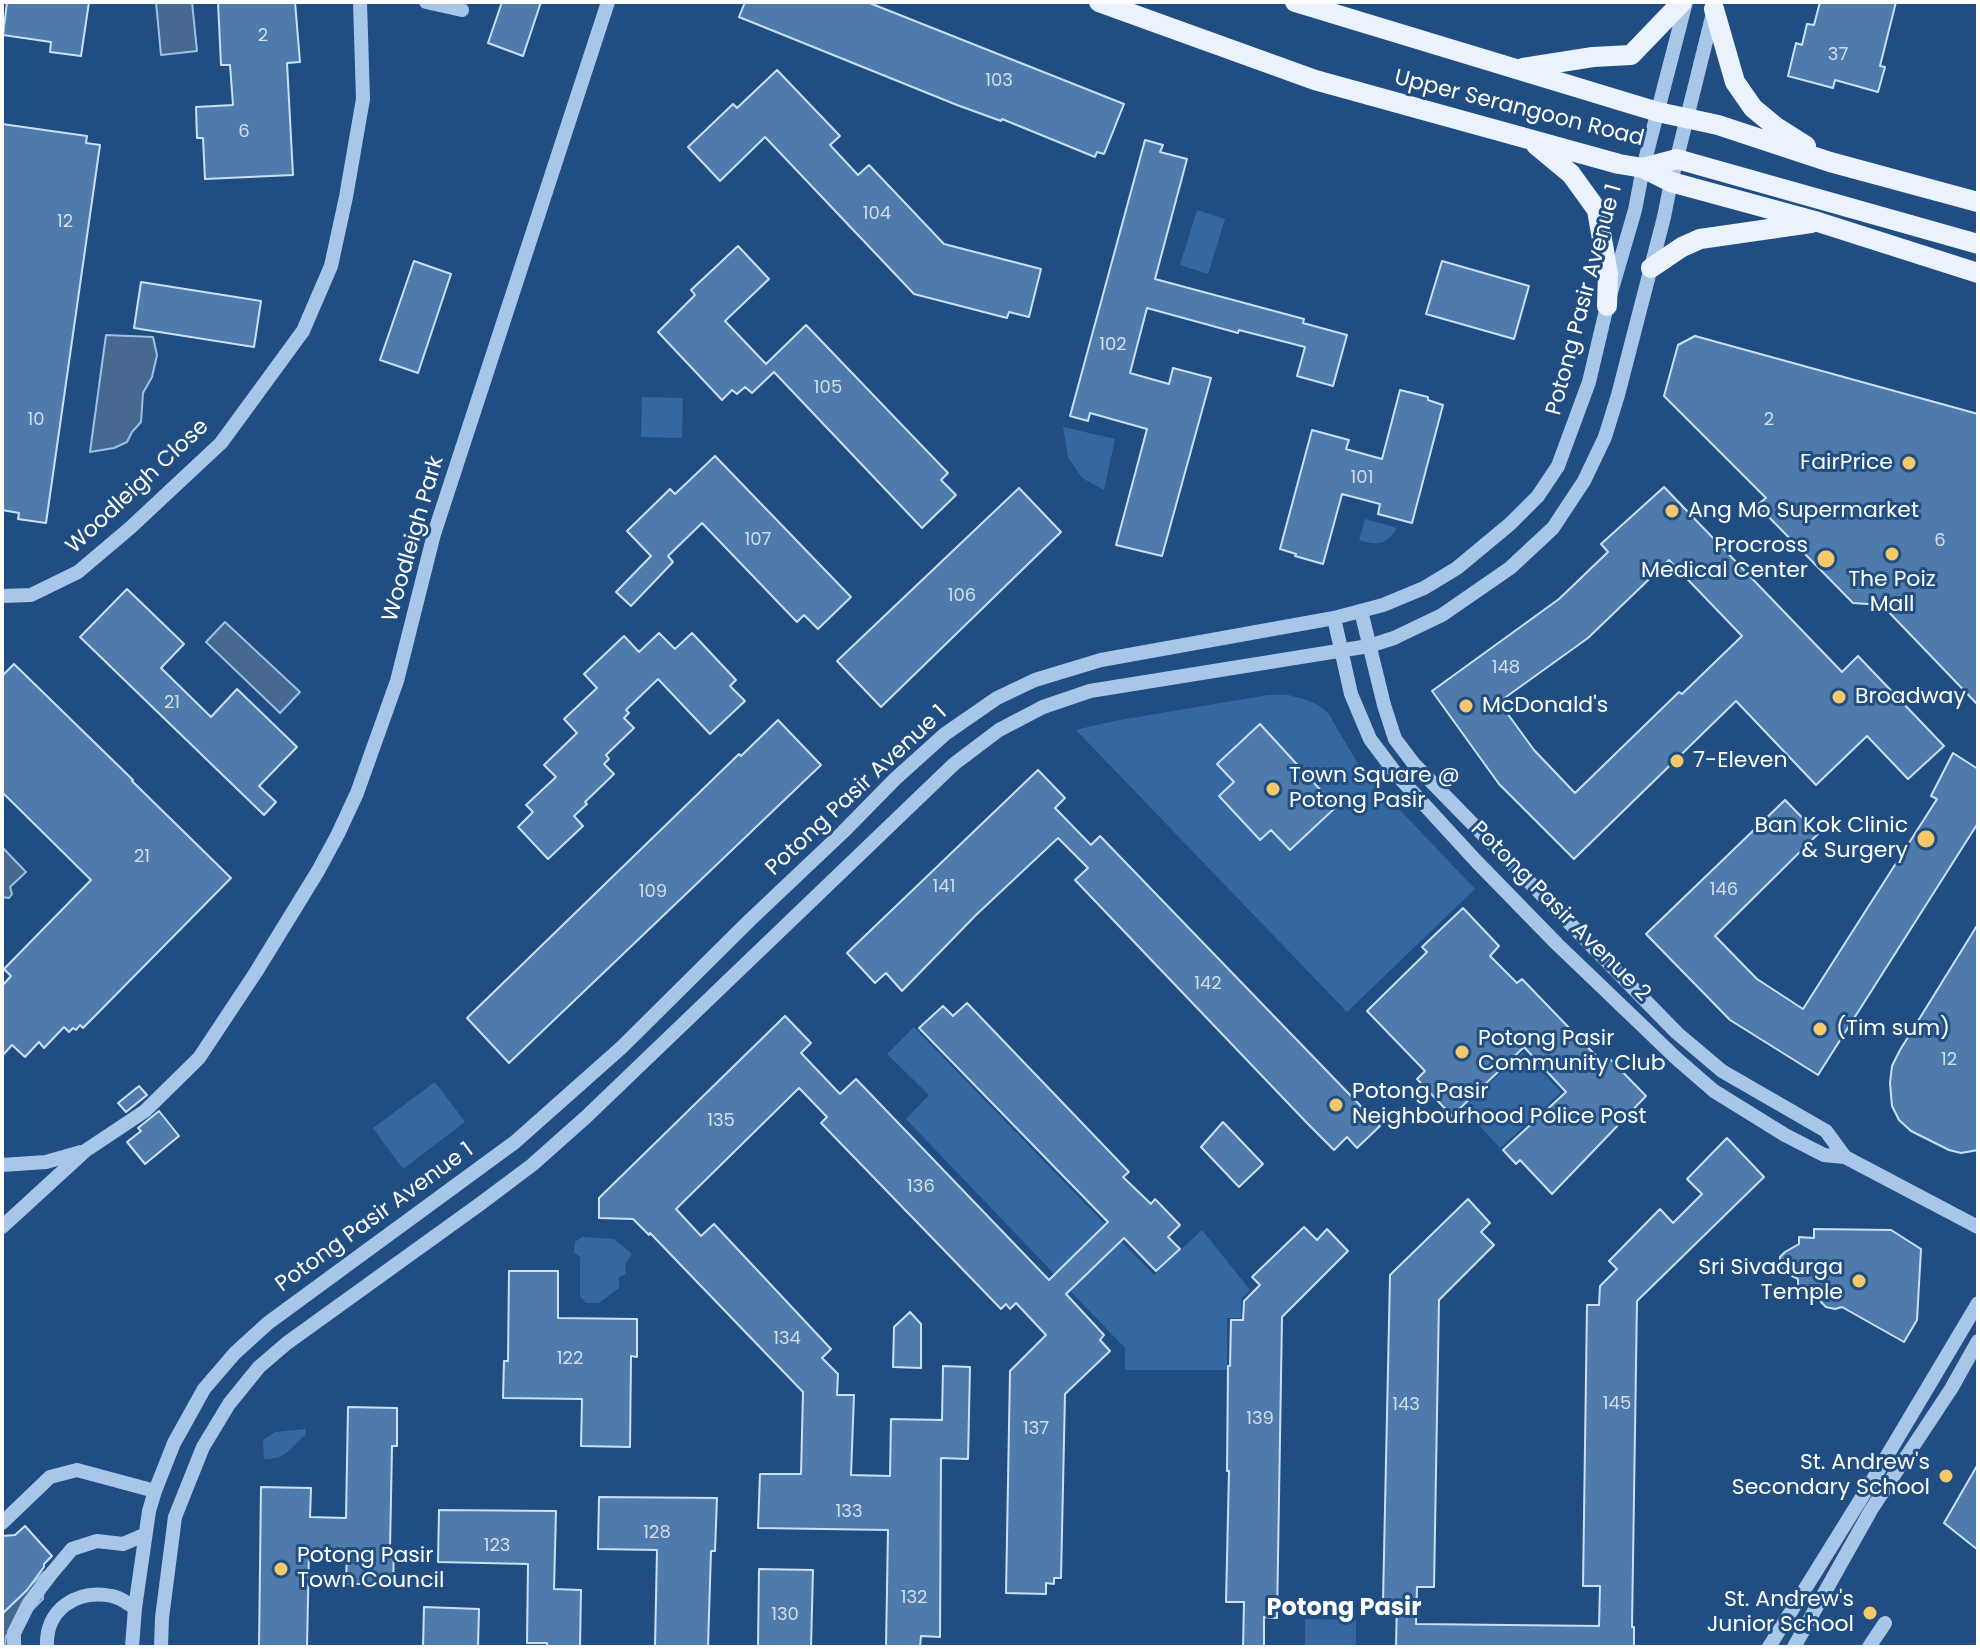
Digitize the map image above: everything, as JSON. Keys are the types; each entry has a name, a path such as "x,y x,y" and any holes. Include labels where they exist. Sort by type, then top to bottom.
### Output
{"main road":[{"name":"Upper Serangoon Road","path":"1099,2 1315,80 1530,140 1643,168 1677,159 1708,166 1978,244"},
{"name":"Upper Serangoon Road","path":"1295,2 1658,112 1718,125 1830,162 1978,202"},
{"path":"1519,69 1593,57 1631,55 1684,2"},
{"path":"1715,5 1735,82 1753,108 1830,162"},
{"path":"1530,140 1571,174 1597,210 1608,274 1607,306"},
{"path":"1643,168 1671,182 1818,222 1978,273"},
{"path":"1651,268 1700,239 1818,222"}],"street":[{"name":"Woodleigh Close","path":"2,596 31,595 78,572 130,528 221,443 303,331 331,266 363,99 360,2"},
{"path":"426,2 462,10"},
{"name":"Woodleigh Park","path":"85,1151 145,1111 199,1058 318,871 357,793 397,681 434,534 608,2"},
{"name":"Potong Pasir Avenue 1","path":"132,1647 144,1535 155,1491 174,1443 204,1389 235,1353 268,1323 515,1142 622,1047 895,779 945,734 997,698 1035,680 1101,660 1334,618 1383,605 1424,588 1457,568 1538,496 1558,466 1589,382 1635,210 1684,2"},
{"path":"161,1647 175,1517 203,1447 229,1404 259,1367 287,1343 532,1165 621,1084 954,764 999,730 1043,707 1090,691 1369,646 1394,638 1442,615 1510,568 1553,528 1584,481 1605,437 1651,268 1715,5"},
{"name":"Potong Pasir Avenue 2","path":"1361,611 1395,739 1414,764 1677,1033 1722,1071 1826,1131 1845,1157"},
{"name":"Potong Pasir Avenue 2","path":"1334,618 1358,714 1370,739 1397,775 1557,944 1677,1059 1714,1091 1785,1135 1824,1155 1845,1157 1978,1227"},
{"path":"2,1165 46,1162 85,1151"},
{"path":"2,1227 85,1151"},
{"path":"1769,1647 1978,1303"},
{"path":"1794,1647 1871,1510 1951,1389 1978,1341"},
{"path":"2,1523 50,1477 77,1470 155,1491"},
{"path":"14,1647 14,1633 29,1603 72,1549 97,1541 123,1544 144,1535"},
{"path":"47,1647 51,1618 67,1603 92,1595 115,1596 135,1608"},
{"path":"1869,1647 1885,1623"}],"shaded area":[{"path":"156,2 192,2 197,51 161,55"},
{"path":"1197,210 1225,219 1208,274 1180,265"},
{"path":"106,335 153,337 157,355 152,377 143,393 141,422 127,442 114,448 90,452"},
{"path":"642,397 683,398 682,438 641,437"},
{"path":"1063,427 1115,439 1104,490 1082,478 1068,457"},
{"path":"1365,519 1397,528 1385,541 1366,542 1359,540"},
{"path":"225,622 300,692 280,713 206,642"},
{"path":"1268,695 1288,695 1307,700 1328,713 1361,769 1475,889 1347,1012 1076,730"},
{"path":"2,847 26,872 10,887 12,894 9,898 2,897"},
{"path":"914,1027 1154,1275 1202,1230 1250,1290 1241,1299 1241,1318 1227,1318 1227,1370 1125,1370 1125,1348 906,1119 929,1095 887,1054"},
{"path":"1523,1052 1561,1092 1500,1148 1463,1108"},
{"path":"435,1082 465,1122 403,1169 373,1128"},
{"path":"582,1237 614,1239 632,1254 625,1265 626,1274 619,1277 619,1288 599,1303 586,1303 580,1296 580,1257 574,1252 575,1242"},
{"path":"306,1429 305,1435 287,1452 264,1459 263,1440 275,1432"},
{"path":"44,1572 43,1599 6,1636 5,1647 2,1647 2,1614"},
{"path":"1305,1619 1356,1620 1356,1647 1305,1647"}],"building":[{"path":"7,2 89,2 81,56 50,52 51,42 3,35"},
{"path":"218,2 295,2 300,62 287,63 293,175 205,179 203,138 197,138 196,107 233,105 230,65 221,65"},
{"path":"502,2 541,2 523,56 488,43"},
{"path":"745,2 867,2 1124,104 1104,154 1097,152 1095,157 739,17"},
{"path":"1820,2 1896,2 1880,66 1885,67 1878,92 1835,80 1833,88 1788,76 1796,43 1802,45 1807,24 1814,25"},
{"path":"777,70 840,136 830,145 858,175 869,165 944,244 1041,269 1029,317 1009,312 1007,318 914,294 765,137 720,181 688,147 733,104 737,108"},
{"path":"2,124 87,136 86,143 100,145 46,523 18,519 19,513 2,510"},
{"path":"1145,140 1163,145 1160,152 1187,159 1155,279 1304,319 1303,323 1347,335 1333,386 1297,376 1305,347 1239,330 1238,333 1147,308 1130,373 1169,384 1173,368 1211,378 1162,556 1116,545 1147,429 1090,413 1088,421 1070,416"},
{"path":"738,246 769,279 725,321 766,364 806,325 948,473 941,480 956,495 922,528 774,372 752,393 745,387 737,394 732,390 722,400 658,332 695,295 691,290"},
{"path":"414,261 451,274 418,373 380,360"},
{"path":"1442,261 1529,286 1514,339 1426,314"},
{"path":"141,282 261,301 254,347 134,328"},
{"name":"The Poiz Mall","path":"1695,336 1978,414 1978,705 1882,605 1853,603 1757,505 1766,498 1664,396 1678,345"},
{"path":"1400,390 1428,397 1428,400 1443,405 1412,523 1378,514 1380,504 1342,494 1323,564 1280,549 1312,430 1349,440 1346,449 1382,459"},
{"path":"715,456 851,597 818,629 804,615 797,622 702,523 668,556 673,562 631,606 616,592 651,556 627,531 670,489 675,494"},
{"path":"1664,487 1842,672 1858,656 1944,746 1908,779 1867,736 1816,785 1736,701 1574,859 1499,784 1432,691 1559,599 1608,552 1601,544","holes":["1669,560 1742,636 1575,793 1534,750 1499,702 1588,638"]},
{"path":"1019,488 1061,532 881,707 837,661"},
{"path":"127,589 184,644 161,668 211,717 237,689 297,747 259,786 276,802 264,815 80,637"},
{"path":"659,633 675,649 692,633 736,680 730,686 745,701 710,734 658,679 626,710 629,713 624,718 634,728 606,755 609,759 604,764 614,774 574,816 583,826 548,859 518,827 533,812 526,805 556,777 544,765 577,733 564,719 597,688 584,674 624,636 639,652"},
{"path":"14,664 231,878 83,1028 80,1025 69,1032 64,1027 44,1048 39,1042 25,1057 12,1045 2,1056 2,986 11,976 4,969 91,880 2,792 2,676"},
{"path":"778,720 821,765 509,1063 467,1018 739,754 741,756"},
{"name":"Town Square @ Potong Pasir","path":"1260,724 1336,807 1290,850 1271,830 1260,840 1219,796 1234,782 1217,764"},
{"path":"1953,753 1978,769 1978,823 1818,1075 1730,1020 1646,934 1785,800 1818,834 1715,936 1757,979 1803,1009 1937,799 1931,796"},
{"path":"1038,770 1065,798 1055,808 1091,845 1100,836 1380,1126 1357,1148 1347,1137 1334,1150 1307,1123 1075,880 1088,868 1058,838 976,915 902,991 886,973 875,983 847,953"},
{"name":"Potong Pasir Community Club","path":"1463,908 1499,946 1490,956 1517,983 1522,979 1602,1062 1608,1057 1646,1096 1552,1194 1520,1160 1516,1164 1503,1150 1566,1092 1524,1047 1452,1116 1417,1079 1425,1071 1367,1011 1427,952 1422,947"},
{"path":"1978,924 1978,1150 1961,1153 1911,1131 1899,1120 1892,1106 1890,1083 1892,1066 1900,1050"},
{"path":"967,1003 1129,1172 1123,1177 1151,1204 1155,1199 1180,1225 1168,1237 1180,1249 1156,1271 1124,1238 1066,1294 1104,1335 1100,1340 1110,1351 1065,1394 1061,1578 1054,1578 1054,1584 1046,1583 1046,1594 1006,1593 1010,1371 1046,1335 1016,1303 1010,1309 1006,1304 1001,1309 821,1123 827,1117 799,1088 676,1209 701,1236 714,1224 831,1349 822,1358 838,1374 837,1395 854,1395 851,1475 890,1476 891,1419 942,1420 943,1366 970,1367 968,1459 941,1458 940,1637 921,1636 920,1647 886,1647 888,1530 758,1528 760,1474 801,1474 803,1392 650,1233 633,1219 599,1218 599,1198 785,1016 811,1043 801,1053 840,1094 856,1079 1049,1280 1108,1222 919,1028 943,1006 953,1016"},
{"path":"139,1086 147,1095 126,1112 118,1103"},
{"path":"159,1111 179,1136 145,1164 127,1142 141,1131 138,1128"},
{"path":"1223,1122 1263,1164 1239,1187 1201,1147"},
{"path":"1727,1138 1764,1177 1637,1301 1634,1647 1396,1647 1397,1601 1383,1601 1390,1275 1468,1199 1490,1223 1481,1232 1494,1245 1439,1300 1434,1587 1417,1587 1416,1624 1599,1626 1600,1586 1583,1586 1587,1305 1599,1305 1600,1286 1617,1269 1609,1261 1660,1209 1673,1223 1702,1194 1687,1179"},
{"path":"1304,1227 1317,1240 1327,1229 1348,1251 1282,1317 1277,1618 1264,1617 1264,1647 1243,1647 1244,1602 1226,1602 1231,1320 1243,1320 1244,1301 1260,1285 1252,1277"},
{"name":"Sri Sivadurga Temple","path":"1814,1229 1891,1230 1921,1249 1917,1320 1904,1342 1842,1307 1826,1307 1818,1293 1808,1293 1809,1287 1798,1287 1798,1279 1784,1272 1780,1257 1799,1244 1799,1237 1814,1238"},
{"path":"509,1271 558,1271 558,1318 637,1319 637,1357 631,1356 630,1447 581,1446 582,1399 503,1398 504,1361 508,1361"},
{"path":"910,1312 921,1324 921,1368 893,1367 894,1327"},
{"path":"348,1407 397,1408 397,1446 392,1446 390,1549 394,1549 393,1584 346,1584 347,1552 309,1551 307,1647 259,1647 261,1487 311,1488 310,1517 346,1518"},
{"path":"1978,1464 1978,1550 1944,1523"},
{"path":"599,1497 717,1498 715,1551 711,1551 708,1647 655,1647 657,1550 598,1549"},
{"path":"439,1510 556,1511 554,1589 581,1590 580,1647 547,1647 547,1643 527,1643 528,1564 438,1562"},
{"path":"25,1526 52,1556 27,1590 2,1614 2,1536 15,1535"},
{"path":"759,1569 813,1570 811,1647 758,1647"},
{"path":"424,1607 479,1609 478,1647 423,1647"}],"place":[{"name":"FairPrice","path":"1909,463"},
{"name":"Ang Mo Supermarket","path":"1672,511"},
{"name":"The Poiz Mall","path":"1892,554"},
{"name":"Procross Medical Center","path":"1826,559"},
{"name":"Broadway","path":"1839,697"},
{"name":"McDonald's","path":"1466,706"},
{"name":"7-Eleven","path":"1677,761"},
{"name":"Town Square @ Potong Pasir","path":"1273,789"},
{"name":"Ban Kok Clinic & Surgery","path":"1926,839"},
{"name":"(Tim sum)","path":"1820,1029"},
{"name":"Potong Pasir Community Club","path":"1462,1052"},
{"name":"Potong Pasir Neighbourhood Police Post","path":"1336,1105"},
{"name":"Sri Sivadurga Temple","path":"1859,1281"},
{"name":"St. Andrew's Secondary School","path":"1946,1476"},
{"name":"Potong Pasir Town Council","path":"281,1569"},
{"name":"St. Andrew's Junior School","path":"1870,1613"}],"district":[{"name":"Potong Pasir","path":"1344,1609"}]}
